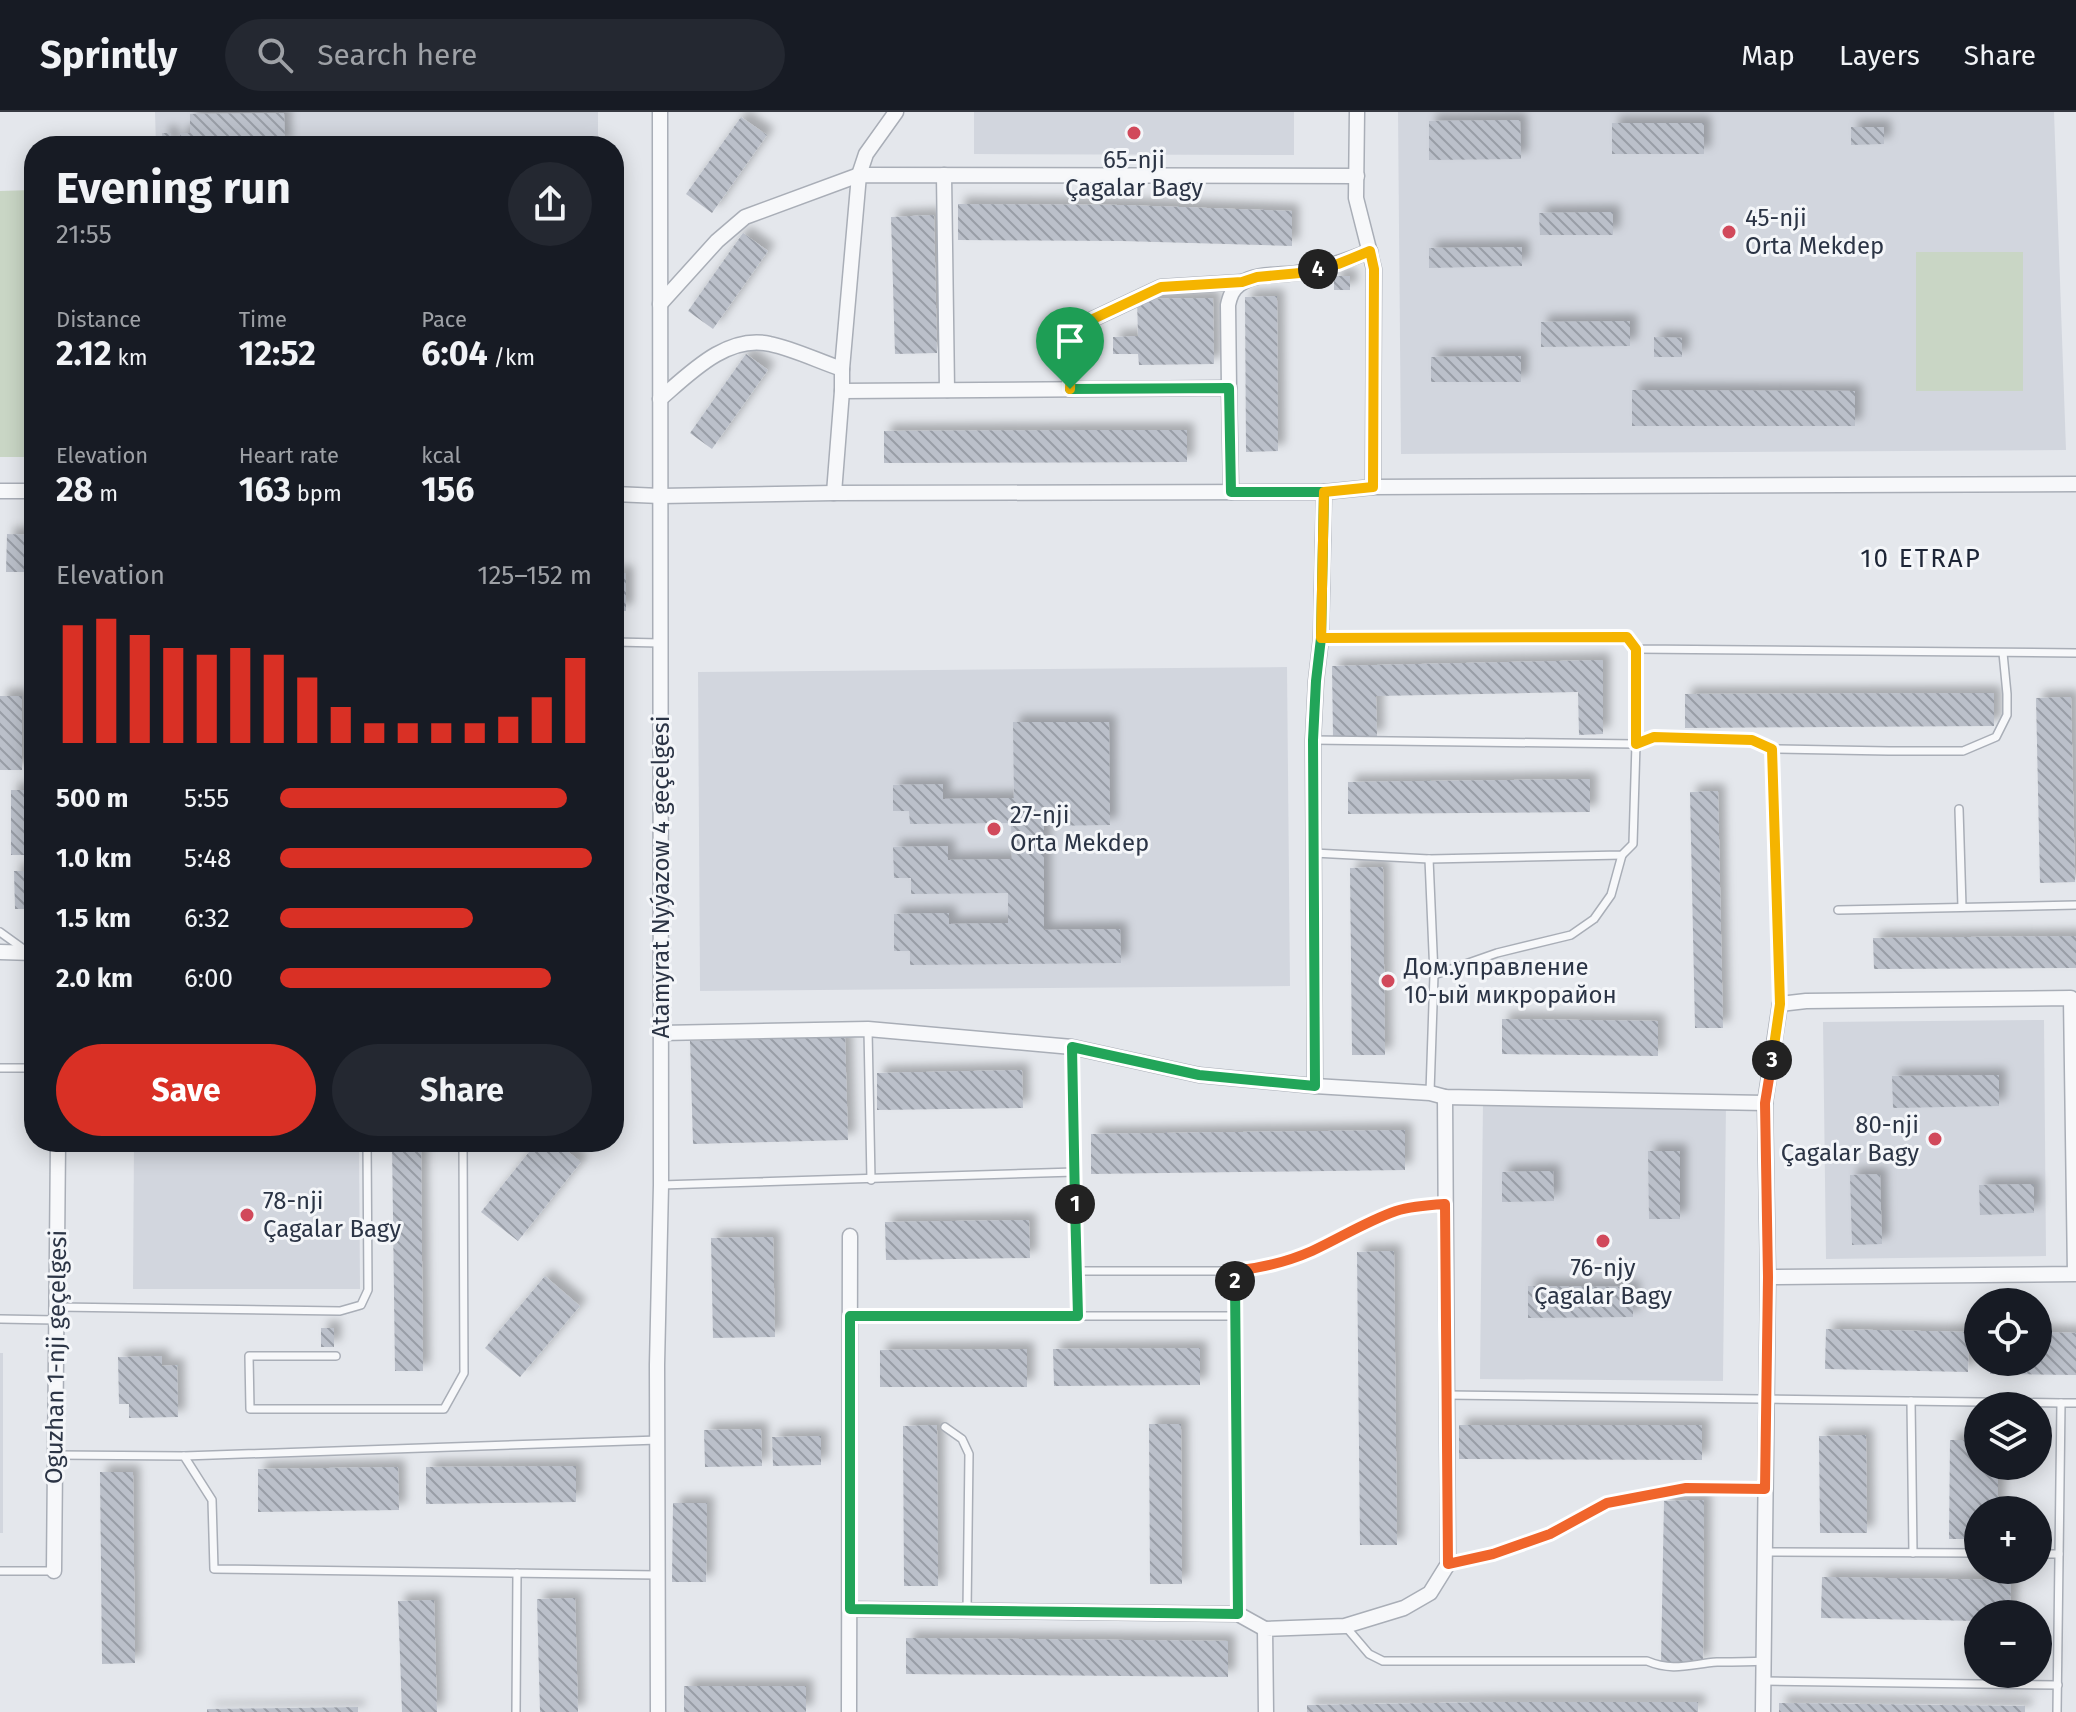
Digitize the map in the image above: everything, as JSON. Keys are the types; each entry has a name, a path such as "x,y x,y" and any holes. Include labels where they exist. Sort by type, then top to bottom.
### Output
{"street":[{"name":"Atamyrat Nyýazow 4 geçelgesi","path":"658,1712 660,112"},
{"path":"834,493 859,175 866,154 896,112"},
{"path":"1357,112 1356,198 1374,269 1373,487"},
{"path":"660,304 717,241 745,217 859,175 1357,176"},
{"path":"944,175 947,390"},
{"path":"1070,389 1072,341 1079,328 1161,287 1242,282 1257,277 1300,273 1338,264 1370,251"},
{"path":"1231,492 1228,305 1231,292 1242,282"},
{"path":"660,399 707,359 736,345 767,343 842,369"},
{"path":"842,391 1229,388"},
{"path":"624,494 1324,492 1373,487 2076,484"},
{"path":"0,491 24,491"},
{"path":"1315,1086 1313,740 1321,638 1324,492"},
{"path":"0,952 24,953"},
{"path":"1763,1712 1768,1277 1765,1103 1780,1004 1806,1001 2073,998 2076,1274 1768,1277"},
{"path":"661,1033 868,1029 1072,1047 1199,1075 1430,1093 1445,1097 1765,1103"},
{"path":"850,1609 1238,1614 1265,1629 1345,1626 1404,1608 1430,1593 1448,1564 1445,1097"},
{"name":"Oguzhan 1-nji geçelgesi","path":"54,1571 58,1152"},
{"path":"849,1712 850,1236"},
{"path":"1265,1629 1266,1712"}],"lane":[{"path":"1321,638 1627,637 1636,649 1633,844 1622,855 1611,895 1594,919 1571,935 1497,953 1434,975"},
{"path":"624,642 661,643"},
{"path":"1636,649 2076,653"},
{"path":"1313,740 1636,744 1654,737 1752,740 1772,749 1963,751 1996,737 2007,715 2003,653"},
{"path":"1772,749 1780,1004"},
{"path":"1959,809 1962,907"},
{"path":"1314,853 1429,859 1622,855"},
{"path":"1429,859 1434,975 1430,1093"},
{"path":"1838,910 2076,905"},
{"path":"0,932 24,948"},
{"path":"868,1029 871,1180"},
{"path":"1072,1047 1078,1316"},
{"path":"0,1068 24,1068"},
{"path":"0,1319 56,1314 340,1311 361,1305 368,1290 367,1152"},
{"path":"336,1356 249,1356 250,1409 444,1409 464,1373 463,1152"},
{"path":"661,1185 1075,1172"},
{"path":"1077,1271 1234,1271 1259,1268 1311,1251 1397,1211 1445,1204"},
{"path":"1234,1271 1238,1614"},
{"path":"850,1316 1236,1316"},
{"path":"1447,1395 2076,1403"},
{"path":"1911,1401 1913,1553"},
{"path":"2057,1712 2061,1403"},
{"path":"945,1427 962,1439 969,1454 967,1611"},
{"path":"55,1455 184,1456 658,1440"},
{"path":"184,1456 212,1500 214,1569 659,1575"},
{"path":"1448,1564 1493,1554 1550,1534 1607,1503 1686,1488 1765,1489"},
{"path":"1765,1552 1964,1553"},
{"path":"2052,1554 2059,1554"},
{"path":"0,1571 54,1571"},
{"path":"516,1712 517,1573"},
{"path":"1345,1626 1369,1654 1383,1661 1647,1661 1662,1667 1690,1667 1763,1661"},
{"path":"1763,1681 2058,1685"}],"shaded area":[{"path":"155,112 598,112 598,136 156,136"},
{"name":"65-nji Çagalar Bagy","path":"974,112 1294,112 1294,155 974,154"},
{"name":"45-nji Orta Mekdep","path":"1398,112 2054,112 2066,450 1401,454"},
{"name":"27-nji Orta Mekdep","path":"1287,667 1290,986 700,991 698,672"},
{"name":"80-nji Çagalar Bagy","path":"2044,1020 2046,1256 1826,1259 1823,1022"},
{"name":"76-njy Çagalar Bagy","path":"1483,1101 1726,1103 1723,1381 1480,1379"},
{"name":"78-nji Çagalar Bagy","path":"134,1152 359,1152 360,1289 133,1289"},
{"path":"0,1353 3,1353 3,1533 0,1533"}],"green space":[{"path":"24,190 24,457 0,457 0,191"},
{"path":"1916,252 2023,252 2023,391 1916,391"}],"building":[{"path":"284,113 285,136 180,136 180,133 190,133 190,114"},
{"path":"741,117 767,135 712,213 686,194"},
{"path":"1520,120 1521,159 1429,160 1429,121"},
{"path":"1612,123 1704,123 1704,154 1612,154"},
{"path":"1851,127 1884,127 1884,144 1851,145"},
{"path":"958,204 1122,205 1292,211 1292,246 958,240"},
{"path":"1613,212 1613,235 1540,235 1539,213"},
{"path":"934,215 937,353 895,354 891,217"},
{"path":"743,233 768,251 713,329 688,311"},
{"path":"1522,247 1522,266 1429,268 1429,248"},
{"path":"1334,276 1350,276 1350,290 1334,290"},
{"path":"1277,296 1278,451 1246,452 1245,297"},
{"path":"1213,298 1214,364 1139,365 1138,354 1113,354 1113,337 1138,336 1137,299"},
{"path":"1630,321 1630,346 1541,347 1541,322"},
{"path":"1654,337 1682,338 1682,357 1654,357"},
{"path":"746,354 768,370 712,449 690,433"},
{"path":"1521,356 1521,382 1431,382 1431,357"},
{"path":"1632,390 1855,391 1855,426 1632,426"},
{"path":"1187,430 1187,462 884,463 884,431"},
{"path":"7,534 24,535 24,572 6,572"},
{"path":"624,573 626,573 624,611"},
{"path":"1603,660 1603,734 1579,735 1578,692 1376,696 1377,737 1333,738 1332,666"},
{"path":"1994,693 1994,726 1685,728 1685,694"},
{"path":"0,696 22,696 22,770 0,770"},
{"path":"2071,697 2075,882 2040,883 2036,698"},
{"path":"1013,722 1109,722 1110,825 1044,826 1044,930 1120,929 1121,963 910,965 910,951 894,951 894,914 949,913 949,924 1008,923 1008,893 911,894 911,878 894,878 893,847 948,846 948,860 1012,859 1011,823 910,824 909,811 893,811 893,785 943,784 943,799 1014,798"},
{"path":"1590,779 1590,812 1348,814 1348,782"},
{"path":"11,790 24,790 24,855 11,855"},
{"path":"1718,791 1723,1028 1695,1028 1690,792"},
{"path":"1383,867 1385,1055 1352,1055 1350,868"},
{"path":"14,871 24,871 24,909 15,909"},
{"path":"2076,936 2076,968 1874,969 1873,938"},
{"path":"1502,1019 1658,1021 1658,1056 1502,1054"},
{"path":"845,1037 848,1140 693,1144 690,1041"},
{"path":"1022,1070 1023,1108 877,1110 877,1073"},
{"path":"1999,1075 1999,1106 1893,1108 1892,1076"},
{"path":"1405,1130 1405,1170 1091,1174 1091,1134"},
{"path":"1648,1151 1680,1151 1680,1219 1649,1219"},
{"path":"392,1152 421,1152 423,1371 395,1371"},
{"path":"529,1152 568,1152 581,1162 518,1241 481,1212"},
{"path":"1553,1171 1554,1201 1502,1202 1502,1172"},
{"path":"1880,1174 1882,1244 1852,1245 1850,1175"},
{"path":"2034,1184 2034,1213 1980,1215 1979,1185"},
{"path":"1029,1220 1030,1258 886,1260 885,1222"},
{"path":"773,1237 775,1337 713,1338 711,1238"},
{"path":"1394,1251 1397,1545 1360,1545 1357,1252"},
{"path":"545,1276 580,1306 520,1377 485,1348"},
{"path":"1528,1286 1633,1287 1633,1317 1528,1318"},
{"path":"321,1328 334,1328 334,1347 321,1347"},
{"path":"1826,1329 1964,1332 1964,1372 1825,1369"},
{"path":"2052,1332 2076,1333 2076,1375 2052,1375"},
{"path":"1200,1348 1200,1385 1054,1386 1053,1349"},
{"path":"1027,1349 1027,1387 880,1387 880,1350"},
{"path":"162,1356 162,1366 177,1365 178,1417 129,1418 129,1404 119,1404 118,1357"},
{"path":"1149,1424 1181,1424 1182,1584 1150,1584"},
{"path":"937,1425 938,1586 904,1586 903,1426"},
{"path":"1459,1425 1702,1425 1702,1460 1459,1459"},
{"path":"761,1429 762,1466 705,1467 704,1430"},
{"path":"1866,1435 1867,1533 1820,1533 1819,1436"},
{"path":"821,1436 821,1465 773,1466 772,1437"},
{"path":"1950,1440 1964,1440 1964,1480 1998,1480 1998,1496 1964,1496 1964,1539 1949,1539"},
{"path":"576,1466 576,1502 426,1504 426,1467"},
{"path":"398,1467 399,1510 258,1512 258,1469"},
{"path":"100,1472 133,1472 135,1663 102,1664"},
{"path":"1704,1500 1703,1662 1661,1663 1664,1501"},
{"path":"673,1503 707,1503 706,1582 672,1582"},
{"path":"1822,1577 1964,1579 1964,1584 2011,1584 2010,1600 1964,1600 1964,1621 1821,1618"},
{"path":"575,1598 578,1712 540,1712 537,1599"},
{"path":"434,1600 437,1712 402,1712 398,1601"},
{"path":"906,1638 1228,1641 1228,1677 906,1674"},
{"path":"684,1686 806,1686 806,1712 684,1712"},
{"path":"1698,1702 1698,1712 1307,1712 1307,1705"},
{"path":"1779,1703 2025,1706 2025,1712 1779,1712"},
{"path":"358,1707 358,1712 207,1712 207,1709"}],"place":[{"name":"65-nji Çagalar Bagy","path":"1134,133"},
{"name":"45-nji Orta Mekdep","path":"1729,232"},
{"name":"27-nji Orta Mekdep","path":"994,829"},
{"name":"Дом.управление 10-ый микрорайон","path":"1388,981"},
{"name":"80-nji Çagalar Bagy","path":"1935,1139"},
{"name":"78-nji Çagalar Bagy","path":"247,1215"},
{"name":"76-njy Çagalar Bagy","path":"1603,1241"}],"district":[{"name":"10 ETRAP","path":"1921,558"}],"route":[{"path":"1070,389 1072,341 1079,328 1161,287 1242,282 1257,277 1300,273 1338,264 1370,251 1374,269 1373,487 1324,492 1322,565 1321,638 1627,637 1636,649 1636,744 1654,737 1752,740 1772,749 1780,1004 1765,1103 1768,1277 1765,1489 1686,1488 1607,1503 1550,1534 1493,1554 1448,1564 1445,1204 1423,1205 1397,1211 1282,1262 1234,1271 1238,1614 850,1609 850,1316 1078,1316 1072,1047 1199,1075 1315,1086 1313,740 1321,638 1324,492 1231,492 1229,388 1070,389"}]}
